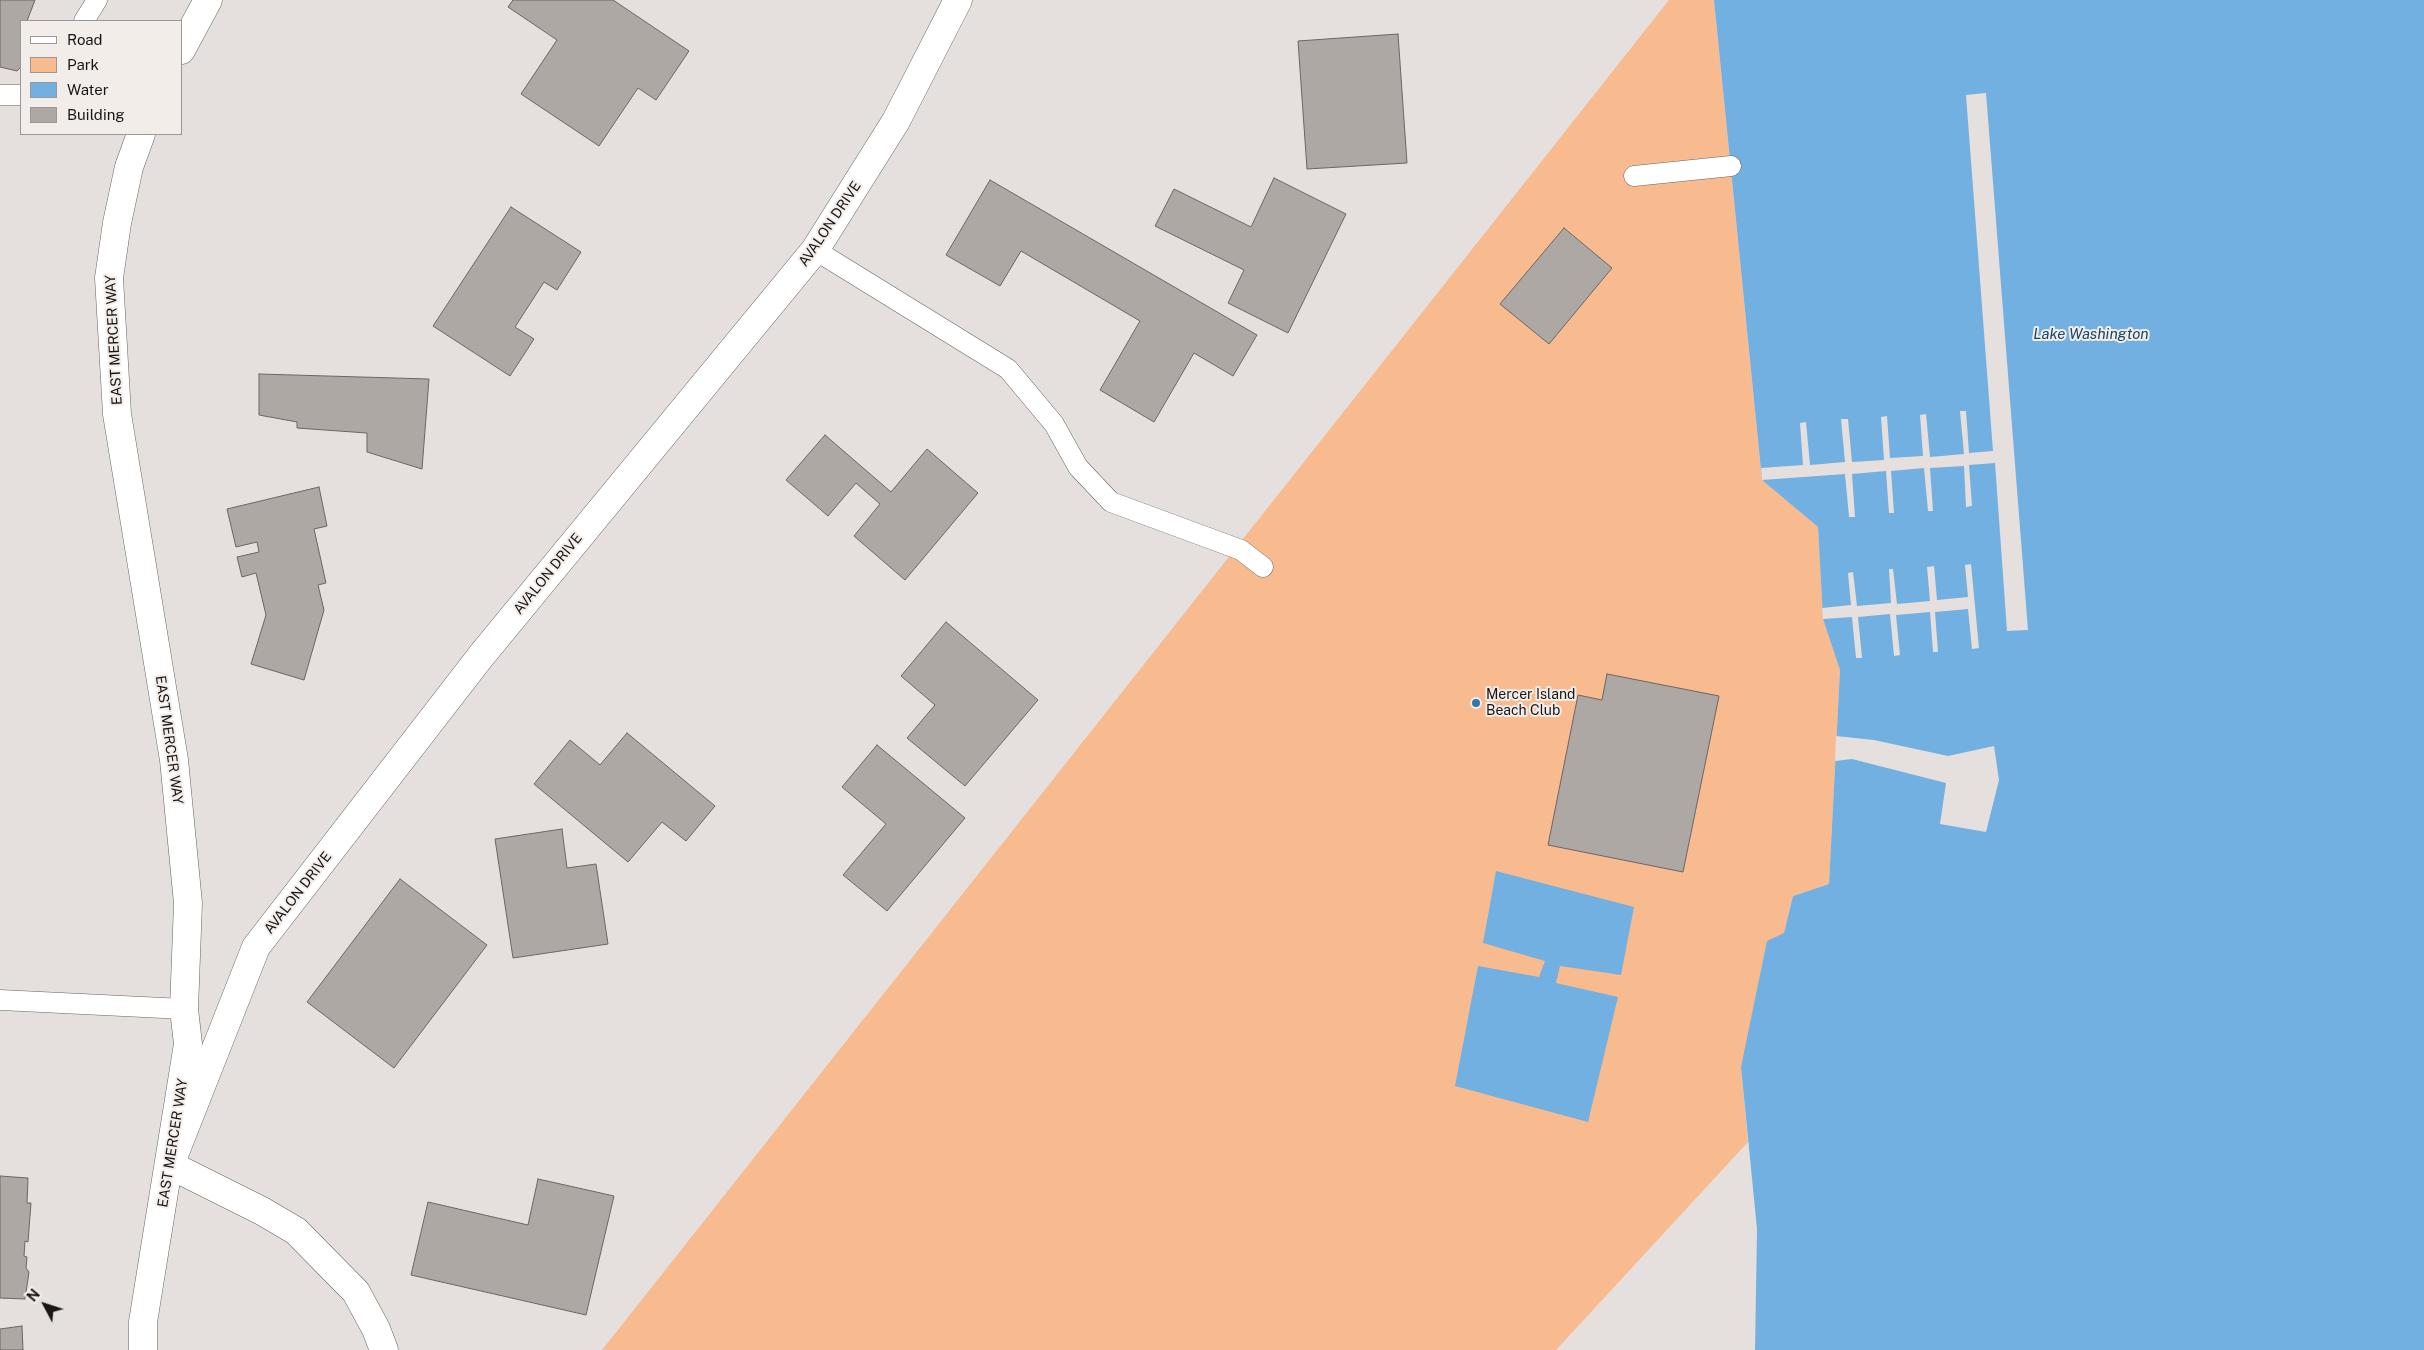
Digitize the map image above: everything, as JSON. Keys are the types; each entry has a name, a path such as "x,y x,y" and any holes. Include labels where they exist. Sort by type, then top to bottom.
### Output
{"street":[{"path":"182,48 208,0"},
{"name":"AVALON DRIVE","path":"170,1165 256,946 481,656 815,250 896,121 958,0"},
{"name":"EAST MERCER WAY","path":"140,135 129,168 116,223 109,278 117,414 175,770 188,903 184,1009 188,1044 170,1165 143,1322 143,1350"},
{"path":"170,1165 262,1211 296,1231 356,1292 376,1329 384,1350"}],"lane":[{"path":"85,20 97,0"},
{"path":"0,96 20,95"},
{"path":"1634,176 1731,166"},
{"path":"815,250 1008,369 1054,424 1078,467 1111,502 1241,550 1262,567"},
{"path":"0,1000 184,1009"}],"green space":[{"name":"Mercer Island Beach Club","path":"1669,0 1714,0 1762,480 1818,527 1823,619 1840,670 1829,884 1793,896 1784,933 1741,1067 1748,1142 1556,1350 602,1350"}],"water":[{"name":"Lake Washington","path":"1714,0 2424,0 2424,1350 1755,1350 1757,1229 1741,1067 1767,941 1784,933 1793,896 1829,884 1840,670 1823,619 1818,527 1762,480"},
{"path":"1496,871 1634,907 1621,975 1560,966 1556,983 1618,997 1588,1122 1455,1086 1478,966 1539,977 1545,961 1483,943"}],"pier":[{"path":"1986,93 2028,630 2007,631 1995,463 1969,465 1972,506 1966,507 1964,466 1930,468 1933,511 1928,511 1924,468 1891,471 1894,513 1889,513 1886,471 1852,474 1855,517 1849,517 1845,474 1762,480 1761,468 1803,465 1800,423 1806,422 1810,465 1845,462 1841,419 1848,419 1852,462 1884,460 1881,417 1887,416 1890,458 1923,456 1920,415 1926,414 1930,457 1964,454 1960,411 1966,411 1969,453 1993,451 1966,95"},
{"path":"1971,564 1979,648 1972,649 1968,609 1935,612 1938,652 1933,652 1930,612 1896,615 1900,655 1894,656 1890,614 1858,617 1862,658 1856,658 1852,617 1823,619 1822,608 1851,605 1848,573 1853,572 1857,606 1891,603 1889,569 1893,569 1897,604 1930,601 1927,567 1934,566 1937,600 1968,597 1965,565"},
{"path":"1836,736 1874,740 1948,756 1994,746 1999,780 1986,832 1940,824 1946,783 1852,759 1835,761"}],"building":[{"path":"0,0 35,0 27,20 20,20 20,68 17,71 0,67"},
{"path":"513,0 613,0 689,51 656,100 638,88 599,146 521,94 557,40 508,7"},
{"path":"1398,34 1407,163 1307,169 1298,41"},
{"path":"1274,178 1346,214 1288,333 1228,303 1244,270 1155,226 1174,189 1251,227"},
{"path":"990,180 1257,335 1233,376 1194,353 1154,422 1100,390 1140,321 1021,251 1000,286 946,255"},
{"path":"511,207 581,252 557,290 544,282 515,327 534,339 510,376 433,326"},
{"path":"1564,228 1612,268 1549,344 1500,304"},
{"path":"259,374 429,379 422,469 367,452 367,433 297,428 297,422 259,415"},
{"path":"825,435 891,492 927,449 978,493 905,580 854,536 880,504 856,483 828,516 786,480"},
{"path":"319,487 327,526 314,529 326,583 318,585 324,610 304,680 251,664 266,615 256,573 242,577 237,557 259,552 257,542 236,547 227,509"},
{"path":"946,622 1038,700 965,786 907,738 935,705 901,676"},
{"path":"1607,674 1719,696 1683,872 1548,845 1578,695 1602,700"},
{"path":"627,733 715,806 686,841 662,822 628,862 534,784 570,740 600,765"},
{"path":"877,745 965,818 887,911 843,875 886,824 842,787"},
{"path":"562,829 567,868 596,864 608,944 513,958 495,839"},
{"path":"400,879 487,945 394,1068 307,1002"},
{"path":"0,1176 28,1178 27,1203 31,1203 28,1242 25,1241 24,1256 27,1257 26,1268 29,1272 25,1299 0,1298"},
{"path":"538,1179 614,1196 586,1315 411,1275 428,1202 528,1225"},
{"path":"22,1326 23,1350 0,1350 0,1329"}],"place":[{"name":"Mercer Island Beach Club","path":"1476,703"}]}
